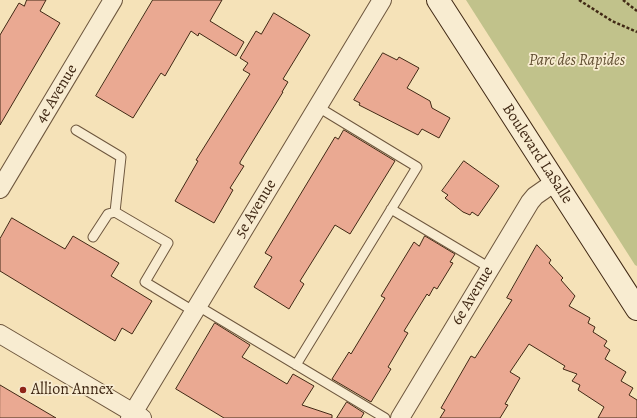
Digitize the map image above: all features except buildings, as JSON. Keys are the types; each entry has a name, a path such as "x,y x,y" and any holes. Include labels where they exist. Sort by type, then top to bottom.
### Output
{"main road":[{"name":"Boulevard LaSalle","path":"438,0 637,309"}],"street":[{"name":"4e Avenue","path":"0,188 113,0"},
{"name":"5e Avenue","path":"135,416 196,309 382,0"},
{"name":"6e Avenue","path":"400,418 530,202 535,196 555,182"},
{"path":"0,334 135,416"}],"lane":[{"path":"296,365 417,166 318,107"},
{"path":"76,130 121,157 115,212"},
{"path":"391,209 490,268"},
{"path":"93,237 108,214 115,212 168,243 145,282 296,365 385,418"}],"path":[{"path":"579,0 612,21 637,32"},
{"path":"623,0 637,11"}],"green space":[{"name":"Parc des Rapides","path":"466,0 637,0 637,266 635,265"}],"place":[{"name":"Allion Annex","path":"23,390"}]}
